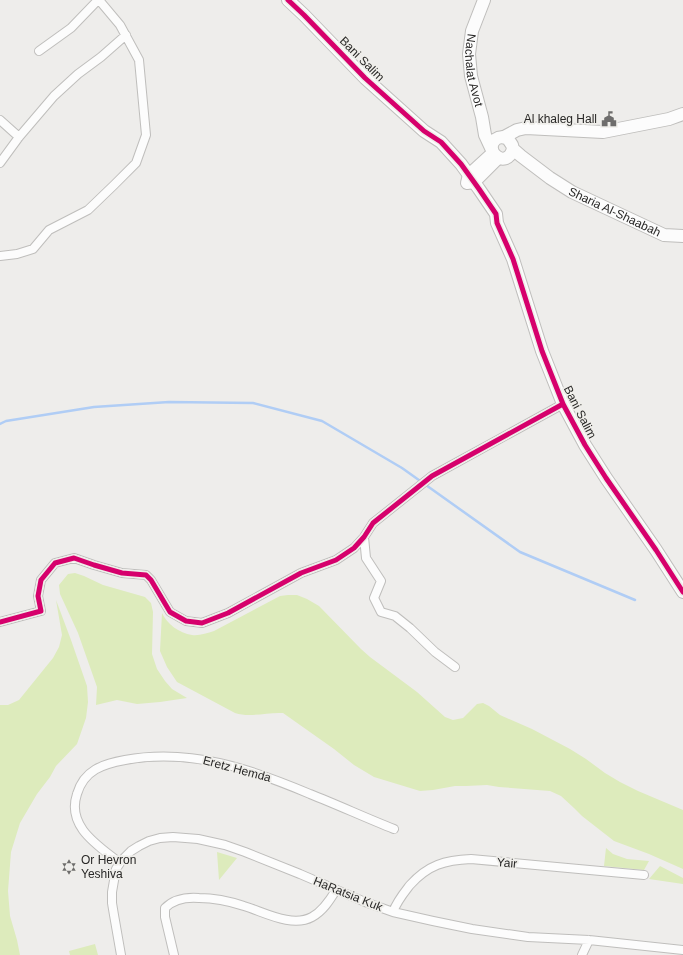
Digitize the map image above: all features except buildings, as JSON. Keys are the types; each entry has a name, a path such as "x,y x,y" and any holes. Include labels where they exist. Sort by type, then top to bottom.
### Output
{"street":[{"path":"0,256 17,254 33,249 49,230 88,210 136,163 146,136 139,60 120,25 98,0 71,28 38,51"},
{"name":"Bani Salim","path":"288,0 304,14 365,78 424,131 436,147 470,180 477,196 492,219 497,223 513,259 542,351 563,404 585,445 683,592"},
{"name":"Nachalat Avot","path":"484,0 472,31 469,54 471,76 482,117 485,135 497,155"},
{"path":"0,163 19,137 54,96 78,74 126,36"},
{"path":"550,178 497,155 492,146 495,140 508,142 542,130 603,132 669,119 683,114"},
{"path":"482,117 490,128 508,142 528,162 550,178"},
{"path":"0,120 19,137"},
{"path":"470,180 497,155 510,155 508,142"},
{"name":"Sharia Al-Shaabah","path":"550,178 572,192 664,235 683,236"},
{"path":"0,622 42,611 38,596 42,580 55,563 74,558 122,573 146,575 151,580 170,612 186,621 202,623 228,613 301,573 336,560 354,548 364,537 373,523 432,476 563,404"},
{"path":"364,537 366,558 381,581 374,598 381,612 395,616 435,652 455,667"},
{"name":"Eretz Hemda","path":"120,863 85,834 76,817 74,808 75,798 78,789 84,780 91,772 100,766 137,758 185,758 205,760 240,767 279,781 394,829"},
{"name":"HaRatsia Kuk","path":"121,955 114,915 112,892 116,869 131,851 149,841 160,838 184,837 225,845 300,874 365,902 394,912 432,922 528,936 589,940 683,950"},
{"name":"Yair","path":"394,912 397,902 416,878 426,870 451,860 471,859 644,875"},
{"path":"174,955 165,917 165,908 173,901 193,897 216,899 244,906 283,919 299,921 312,917 319,912 336,890"},
{"path":"582,955 589,940"}],"green space":[{"path":"75,573 103,585 145,597 151,603 153,612 152,654 157,669 172,689 187,698 137,704 117,700 96,705 97,687 78,633 60,594 59,585 68,574"},
{"path":"297,595 319,606 370,657 417,692 445,717 453,720 463,718 477,704 483,703 500,715 532,729 570,749 620,782 683,810 683,869 614,841 582,816 561,796 550,791 487,785 455,786 420,791 374,777 354,765 283,713 247,715 235,713 177,682 167,667 160,651 162,613 167,621 178,630 187,634 200,635 214,631 280,596"},
{"path":"56,600 87,686 88,702 86,718 77,744 56,766 20,823 11,852 8,891 10,916 20,955 0,955 0,705 8,705 19,700 53,658 59,647 62,635"},
{"path":"606,848 613,854 627,859 649,861 644,870 604,866"},
{"path":"217,852 237,858 219,880"},
{"path":"660,866 683,878 683,884 649,879"},
{"path":"95,944 98,955 70,955 69,951"}],"waterway":[{"path":"0,424 6,421 94,407 169,402 253,403 322,421 402,468 520,552 635,600"}],"cycle path":[{"path":"288,0 365,78 424,131 441,142 461,164 496,214 497,223 513,259 542,351 563,404 585,445 606,478 683,592"},
{"path":"0,622 41,611 38,596 41,580 55,563 74,558 122,573 146,575 151,580 170,612 186,621 202,623 228,613 301,573 336,560 354,548 364,537 373,523 432,476 563,404"}],"place":[{"name":"Al khaleg Hall","path":"609,119"},
{"name":"Or Hevron Yeshiva","path":"69,867"}]}
